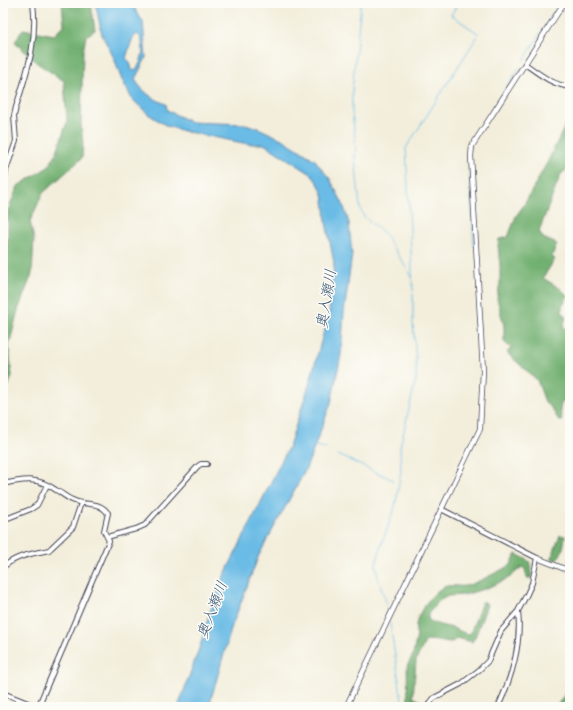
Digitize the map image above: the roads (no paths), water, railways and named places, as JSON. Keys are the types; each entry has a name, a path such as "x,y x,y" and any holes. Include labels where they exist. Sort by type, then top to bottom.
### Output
{"street":[{"path":"3,192 6,170 16,141 15,112 34,43 35,23 33,3"},
{"path":"346,707 480,425 483,371 471,150 475,140 564,3"},
{"path":"525,64 549,80 570,87"},
{"path":"107,537 145,525 198,466 201,464 207,464"},
{"path":"3,484 22,480 40,481 68,499 81,503 98,505 105,508 108,513 104,528 109,543 38,707 3,693"},
{"path":"3,520 31,509 37,505 47,485"},
{"path":"3,567 26,554 44,551 51,548 73,527 81,503"},
{"path":"441,509 536,558 570,571"},
{"path":"427,707 434,698 454,689 488,661 501,631 518,612 527,594 532,583 536,558"},
{"path":"498,707 511,674 516,654 518,641 518,612"}],"water":[{"name":"奥入瀬川","path":"99,3 133,3 137,14 143,21 146,58 135,79 144,91 166,104 167,110 190,122 245,124 256,127 284,140 315,160 330,179 343,204 349,223 352,254 344,313 341,355 331,403 306,469 259,555 232,626 210,707 178,707 221,582 289,446 309,385 329,313 334,263 326,222 323,194 319,185 311,174 264,144 248,144 183,131 167,126 148,114 132,99 121,78 114,58 102,35 96,6","holes":["138,34 143,48 142,58 135,71 132,70 130,62 126,58 133,37"]}],"waterway":[{"path":"361,3 352,90 352,112 356,148 355,157 360,208 364,217 384,233 412,277"},
{"path":"458,3 451,15 479,34"},
{"path":"524,60 560,3"},
{"path":"413,291 406,148 477,37"},
{"path":"487,118 519,68"},
{"path":"470,146 468,151 474,246"},
{"path":"387,612 386,602 378,578 376,564 397,497 401,470 400,447 416,379 413,294"},
{"path":"314,445 327,449"},
{"path":"338,455 393,480"},
{"path":"390,623 403,707"}]}
